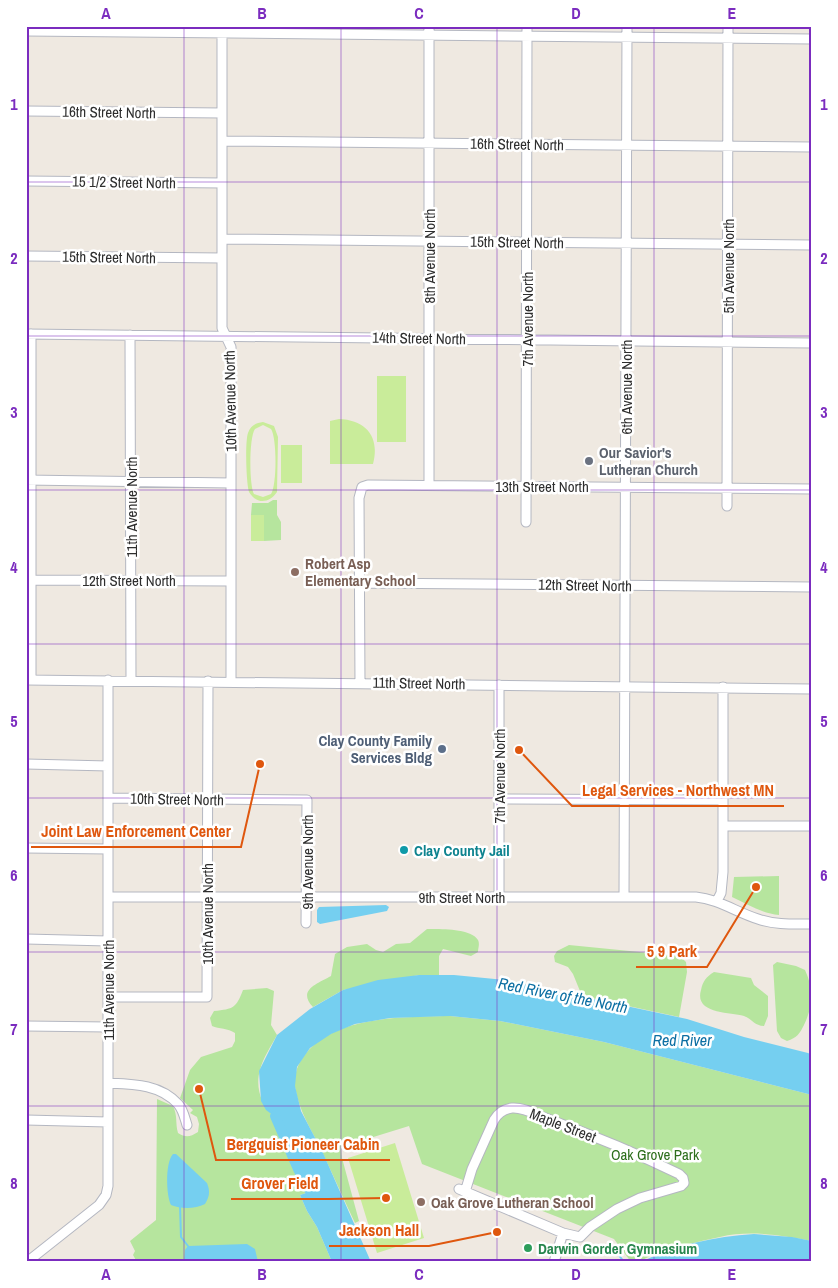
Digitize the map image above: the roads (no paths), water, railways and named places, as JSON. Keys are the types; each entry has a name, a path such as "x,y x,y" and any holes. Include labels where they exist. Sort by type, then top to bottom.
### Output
{"street":[{"name":"7th Avenue North","path":"526,522 527,26"},
{"name":"6th Avenue North","path":"624,897 627,26"},
{"name":"5th Avenue North","path":"728,26 728,506"},
{"path":"26,31 167,29 222,33 248,30 429,31 527,36 812,39"},
{"name":"8th Avenue North","path":"429,31 429,485"},
{"name":"10th Avenue North","path":"222,33 222,328 231,347 231,681"},
{"name":"16th Street North","path":"26,111 222,113"},
{"name":"16th Street North","path":"222,141 812,146"},
{"name":"15 1/2 Street North","path":"26,181 222,183"},
{"name":"15th Street North","path":"222,239 812,245"},
{"name":"15th Street North","path":"26,256 222,258"},
{"path":"28,334 29,680"},
{"name":"14th Street North","path":"28,334 812,342"},
{"name":"11th Avenue North","path":"130,335 132,680"},
{"path":"29,480 231,483"},
{"name":"13th Street North","path":"359,583 359,493 362,487 368,485 812,489"},
{"name":"12th Street North","path":"29,580 131,579 231,581"},
{"path":"359,583 360,683"},
{"name":"12th Street North","path":"359,583 812,587"},
{"name":"11th Street North","path":"29,680 812,689"},
{"name":"11th Avenue North","path":"26,1262 99,1205 106,1195 109,1180 108,680"},
{"name":"10th Avenue North","path":"108,997 206,997 208,681"},
{"name":"7th Avenue North","path":"499,684 499,897"},
{"path":"717,901 723,882 723,688"},
{"path":"26,764 108,766"},
{"name":"10th Street North","path":"108,798 307,800"},
{"path":"499,799 723,800"},
{"name":"9th Avenue North","path":"306,923 307,800"},
{"path":"723,826 812,826"},
{"path":"26,848 108,849"},
{"name":"9th Street North","path":"108,897 696,897 717,901 748,916 770,923 812,924"},
{"path":"26,939 108,941"},
{"path":"26,1026 108,1027"},
{"path":"108,1084 149,1086 166,1094 180,1105 187,1125"},
{"name":"Maple Street","path":"520,1109 660,1164 683,1178 684,1183 681,1186 640,1198 617,1209 590,1227 580,1237 563,1233 462,1191 494,1120 504,1110 520,1109"},
{"path":"26,1120 108,1122"},
{"path":"554,1262 563,1233"}],"water":[{"path":"386,905 389,907 387,911 320,924 317,922 317,910 319,907"},
{"name":"Red River","path":"419,975 454,975 505,980 687,1019 744,1037 808,1053 812,1055 812,1095 604,1042 500,1021 450,1016 390,1018 355,1024 331,1034 310,1048 297,1067 295,1086 301,1111 323,1153 371,1262 332,1262 317,1227 300,1195 309,1192 274,1116 266,1110 261,1101 259,1071 277,1035 310,1009 343,990 378,980"},
{"path":"173,1154 176,1154 207,1183 209,1193 205,1204 188,1208 171,1205 167,1179 170,1158"},
{"path":"754,1234 792,1237 812,1241 812,1262 641,1262 668,1250 696,1242"},
{"path":"247,1244 255,1249 258,1262 184,1262 185,1250 188,1246"}],"waterway":[{"name":"Red River of the North","path":"275,1116 298,1169 310,1191"},
{"path":"180,1205 181,1237 188,1246"},
{"path":"615,1250 624,1262"}],"place":[{"name":"Our Savior's Lutheran Church","path":"589,461"},
{"name":"Robert Asp Elementary School","path":"295,572"},
{"name":"Clay County Family Services Bldg","path":"442,749"},
{"name":"Legal Services - Northwest MN","path":"519,750"},
{"name":"Joint Law Enforcement Center","path":"260,764"},
{"name":"Clay County Jail","path":"404,850"},
{"name":"5 9 Park","path":"756,887"},
{"name":"Bergquist Pioneer Cabin","path":"199,1089"},
{"name":"Grover Field","path":"386,1198"},
{"name":"Oak Grove Lutheran School","path":"421,1202"},
{"name":"Jackson Hall","path":"497,1232"},
{"name":"Darwin Gorder Gymnasium","path":"528,1248"}],"park label":[{"name":"Oak Grove Park","path":"655,1154"}]}
